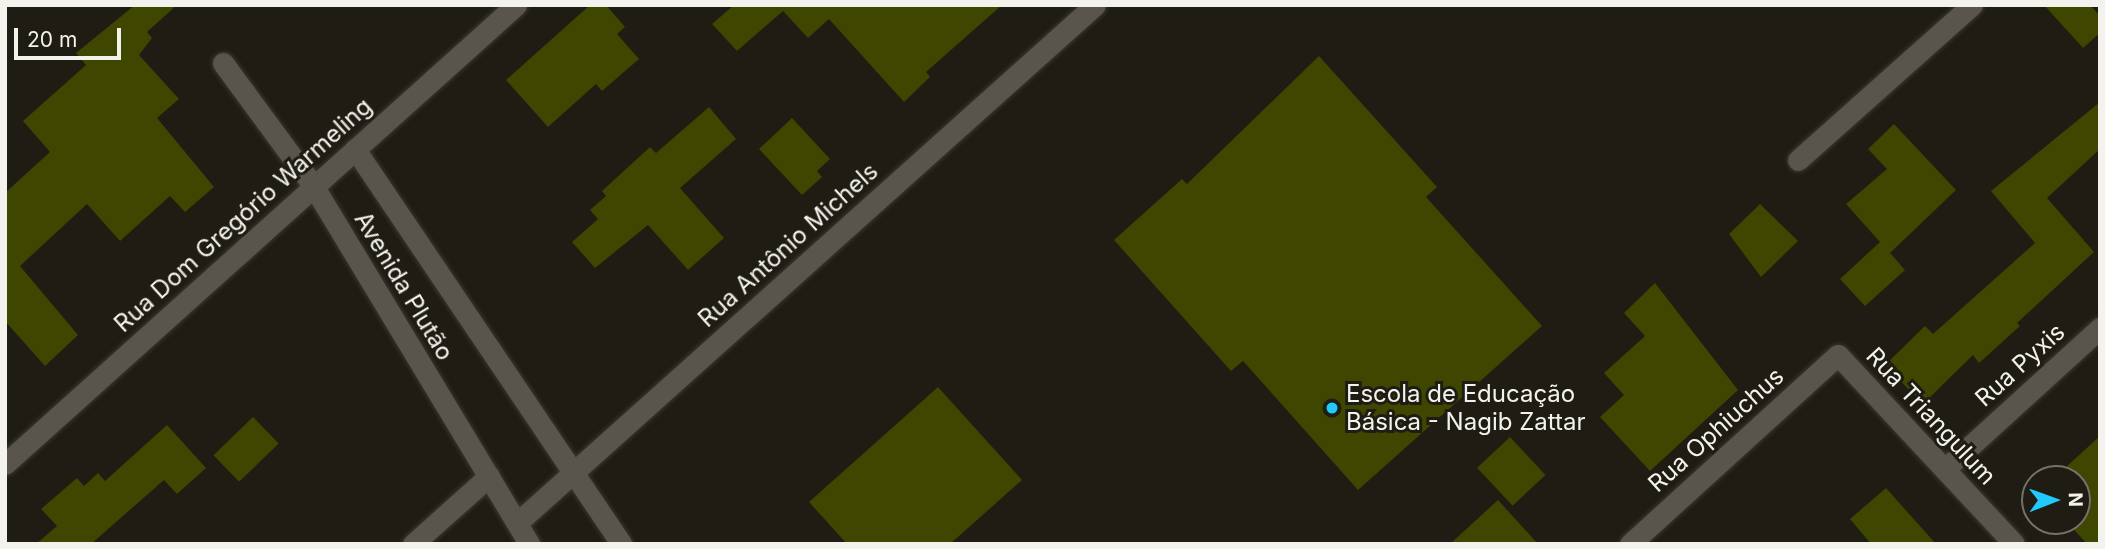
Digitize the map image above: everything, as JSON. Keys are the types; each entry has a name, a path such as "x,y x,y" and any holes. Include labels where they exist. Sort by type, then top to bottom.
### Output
{"street":[{"name":"Rua Dom Gregório Warmeling","path":"5,464 516,5"},
{"name":"Rua Antônio Michels","path":"517,523 1095,5"},
{"path":"1798,160 1972,5"},
{"name":"Avenida Plutão","path":"223,63 314,187 529,544"},
{"name":"Avenida Plutão","path":"355,149 576,470 621,544"},
{"name":"Rua Pyxis","path":"1945,469 2100,328"},
{"name":"Rua Triangulum","path":"1838,355 2014,544"},
{"name":"Rua Ophiuchus","path":"1630,544 1838,355"},
{"path":"413,544 489,476"}],"building":[{"path":"135,5 177,5 147,32 152,38 139,55 179,99 157,118 214,187 185,212 170,196 120,241 87,204 20,266 78,335 45,366 5,321 5,193 50,152 23,121 86,65 76,53"},
{"path":"590,5 606,5 625,27 617,34 639,59 602,91 596,84 548,127 506,80"},
{"path":"734,5 1002,5 926,72 930,77 904,102 829,19 808,38 783,11 737,51 712,24"},
{"path":"2044,5 2090,5 2100,16 2100,33 2083,48"},
{"path":"1319,56 1437,187 1426,197 1542,326 1358,490 1243,361 1231,371 1114,240 1182,179 1187,184"},
{"path":"2100,102 2100,149 2047,198 2094,252 2017,323 2020,326 1979,363 1973,355 1923,404 1885,365 1925,326 1933,334 2035,243 1991,191"},
{"path":"709,107 736,139 680,188 724,238 688,270 648,225 595,268 572,242 598,219 590,210 606,196 602,191 650,147 656,153"},
{"path":"792,118 830,159 817,171 822,177 802,195 759,149"},
{"path":"1894,124 1956,190 1890,253 1905,270 1865,306 1840,279 1880,242 1846,204 1887,169 1868,149"},
{"path":"1760,204 1798,241 1761,277 1729,234"},
{"path":"1655,283 1738,390 1650,471 1600,417 1624,395 1604,373 1645,336 1624,313"},
{"path":"938,387 1022,480 950,544 847,544 809,502"},
{"path":"253,417 279,444 239,482 213,455"},
{"path":"167,425 206,468 177,494 164,480 91,544 36,544 57,526 41,509 77,478 84,486 98,473 105,481"},
{"path":"2100,436 2100,544 2087,544 2079,535 2091,535 2091,465 2068,465"},
{"path":"1510,437 1545,475 1513,506 1477,468"},
{"path":"1886,488 1936,544 1871,544 1850,519"},
{"path":"1498,500 1538,544 1450,544"}],"place":[{"name":"Escola de Educação Básica - Nagib Zattar","path":"1332,408"}]}
